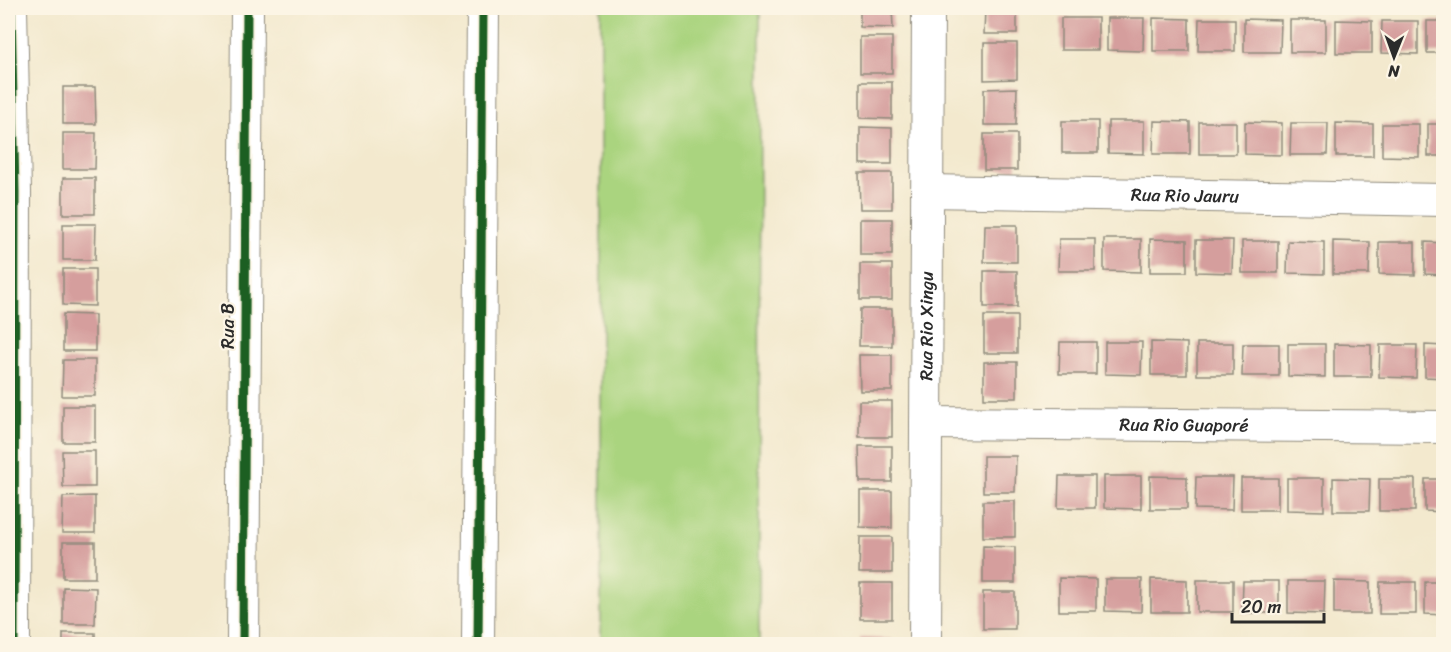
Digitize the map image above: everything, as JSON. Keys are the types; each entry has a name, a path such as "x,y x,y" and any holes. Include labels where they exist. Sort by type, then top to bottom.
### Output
{"street":[{"path":"11,8 12,640"},
{"name":"Rua B","path":"243,645 247,8"},
{"path":"478,645 483,8"},
{"name":"Rua Rio Xingu","path":"925,645 928,8"},
{"name":"Rua Rio Jauru","path":"927,191 1443,200"},
{"name":"Rua Rio Guaporé","path":"926,423 1443,427"}],"green space":[{"path":"601,8 760,8 759,644 601,644"}],"building":[{"path":"860,8 892,8 893,28 860,27"},
{"path":"985,8 1017,8 1017,34 984,34"},
{"path":"1061,18 1098,18 1098,50 1061,50"},
{"path":"1107,18 1144,18 1143,51 1107,50"},
{"path":"1153,18 1189,19 1189,51 1153,51"},
{"path":"1199,19 1235,19 1235,51 1198,51"},
{"path":"1244,19 1281,20 1280,52 1244,52"},
{"path":"1290,20 1326,20 1326,52 1290,52"},
{"path":"1336,20 1372,21 1372,53 1336,53"},
{"path":"1382,21 1418,21 1418,54 1381,53"},
{"path":"1427,21 1444,21 1444,53 1427,53"},
{"path":"860,37 892,37 892,73 860,73"},
{"path":"984,43 1017,43 1017,79 984,80"},
{"path":"860,82 892,82 892,119 860,118"},
{"path":"63,87 95,87 96,124 63,124"},
{"path":"1017,88 1016,125 984,125 984,89"},
{"path":"1062,121 1098,121 1098,153 1062,153"},
{"path":"1108,121 1144,121 1144,154 1108,153"},
{"path":"1154,121 1190,122 1190,154 1153,154"},
{"path":"1199,122 1236,122 1236,154 1199,154"},
{"path":"1245,122 1282,123 1282,155 1245,154"},
{"path":"1291,123 1328,123 1327,155 1290,155"},
{"path":"1336,123 1373,124 1373,156 1336,156"},
{"path":"1382,124 1419,124 1419,157 1382,156"},
{"path":"1428,124 1444,124 1444,156 1428,156"},
{"path":"860,127 892,128 892,164 860,164"},
{"path":"63,133 96,133 95,169 63,169"},
{"path":"984,134 1017,134 1017,170 984,170"},
{"path":"859,173 892,173 892,209 860,209"},
{"path":"63,178 95,178 95,214 63,214"},
{"path":"860,219 892,219 892,255 860,255"},
{"path":"63,224 96,224 95,260 63,260"},
{"path":"985,225 1017,225 1017,262 984,262"},
{"path":"1059,239 1095,239 1095,271 1058,271"},
{"path":"1104,239 1141,239 1141,272 1104,271"},
{"path":"1150,239 1187,240 1187,272 1150,272"},
{"path":"1196,240 1233,240 1232,273 1196,272"},
{"path":"1242,241 1278,241 1278,273 1242,273"},
{"path":"1288,241 1324,242 1324,274 1287,273"},
{"path":"1333,241 1370,242 1369,274 1333,274"},
{"path":"1379,242 1415,242 1415,275 1379,274"},
{"path":"1425,242 1444,243 1444,275 1425,274"},
{"path":"860,264 892,264 892,300 860,300"},
{"path":"63,269 95,269 95,306 63,305"},
{"path":"984,271 1017,271 1017,307 984,307"},
{"path":"860,309 892,309 892,346 859,346"},
{"path":"63,314 95,315 95,351 63,351"},
{"path":"984,316 1017,316 1017,353 984,353"},
{"path":"1060,342 1096,342 1096,374 1059,374"},
{"path":"1105,342 1142,342 1141,375 1105,374"},
{"path":"1151,342 1187,343 1187,375 1151,375"},
{"path":"1197,343 1233,343 1233,375 1197,375"},
{"path":"1243,344 1279,344 1279,376 1242,376"},
{"path":"1288,344 1325,344 1325,377 1288,376"},
{"path":"1334,344 1371,345 1371,377 1334,377"},
{"path":"1380,345 1417,345 1416,378 1379,377"},
{"path":"1425,345 1444,346 1444,378 1425,377"},
{"path":"859,355 892,355 892,391 860,391"},
{"path":"63,360 95,360 95,396 62,396"},
{"path":"984,362 1017,362 1017,398 984,398"},
{"path":"859,401 892,401 892,437 859,437"},
{"path":"63,406 95,406 95,442 63,442"},
{"path":"859,446 892,446 892,482 860,482"},
{"path":"62,451 95,451 95,487 63,487"},
{"path":"983,456 1016,456 1015,492 983,492"},
{"path":"1059,476 1095,476 1095,508 1058,508"},
{"path":"1104,476 1141,476 1141,509 1104,508"},
{"path":"1150,476 1187,477 1187,509 1150,509"},
{"path":"1196,477 1233,477 1232,510 1195,509"},
{"path":"1241,478 1278,478 1278,510 1241,510"},
{"path":"1287,478 1324,478 1324,511 1287,510"},
{"path":"1333,478 1370,479 1369,511 1333,511"},
{"path":"1379,479 1415,479 1415,511 1379,511"},
{"path":"1425,479 1444,479 1444,512 1425,511"},
{"path":"860,491 892,491 892,528 860,527"},
{"path":"95,496 95,533 62,533 63,497"},
{"path":"983,501 1015,501 1015,537 983,537"},
{"path":"860,537 892,537 892,573 859,573"},
{"path":"63,542 95,542 95,578 63,578"},
{"path":"983,546 1015,547 1015,583 983,583"},
{"path":"1059,578 1096,579 1096,611 1059,611"},
{"path":"1105,579 1142,579 1141,612 1105,611"},
{"path":"1151,579 1187,580 1187,612 1151,612"},
{"path":"1197,580 1233,580 1233,612 1197,612"},
{"path":"1243,581 1279,581 1279,613 1242,613"},
{"path":"1288,581 1325,581 1324,614 1288,613"},
{"path":"1334,581 1370,582 1370,614 1334,614"},
{"path":"1380,582 1416,582 1416,614 1379,614"},
{"path":"1425,582 1444,582 1444,615 1425,614"},
{"path":"860,583 892,583 892,619 860,619"},
{"path":"63,587 96,588 95,624 63,624"},
{"path":"983,592 1015,592 1015,629 983,629"},
{"path":"63,633 95,633 95,644 63,644"},
{"path":"860,638 892,639 892,644 860,644"}],"cycle path":[{"path":"11,8 15,192 14,644"},
{"path":"243,644 247,8"},
{"path":"478,644 483,8"}]}
